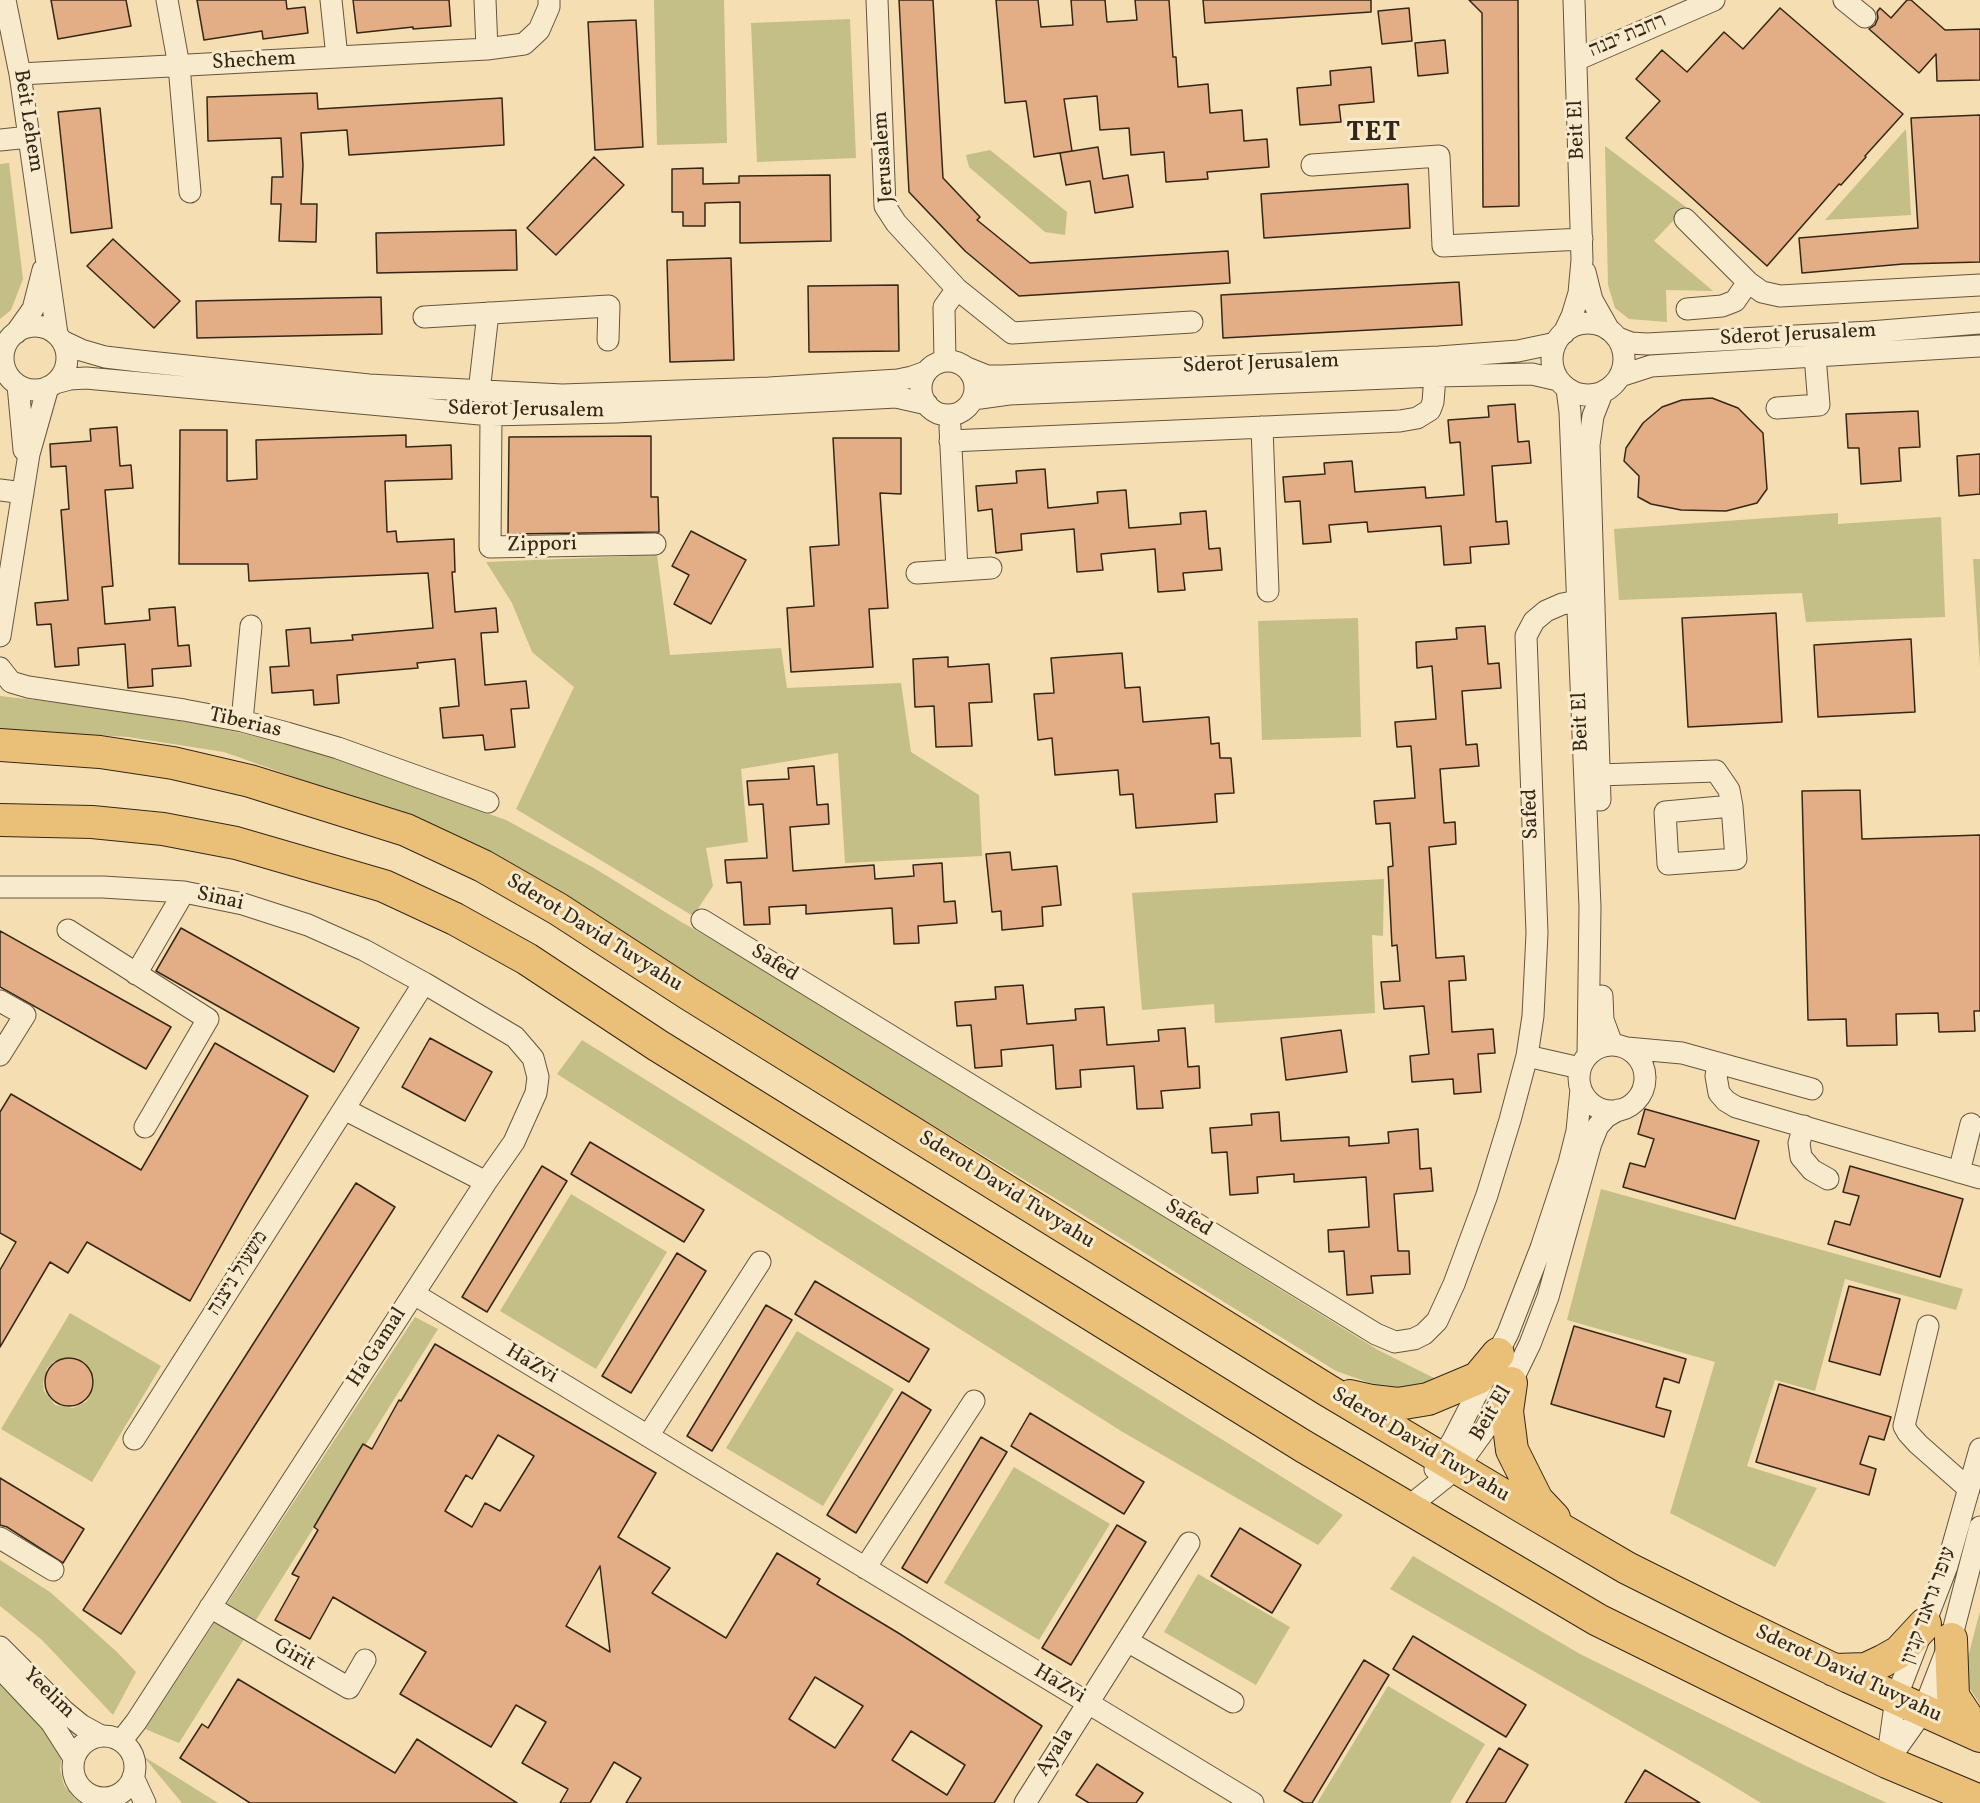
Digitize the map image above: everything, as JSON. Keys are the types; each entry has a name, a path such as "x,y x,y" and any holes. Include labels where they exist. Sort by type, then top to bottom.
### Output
{"highway":[{"name":"Sderot David Tuvyahu","path":"0,745 110,754 172,763 250,781 405,830 483,866 558,909 699,1001 1328,1390 1627,1568 1834,1670 1980,1736"},
{"path":"0,820 92,822 164,829 236,843 384,886 455,919 527,959 667,1051 1293,1439 1598,1620 1887,1762 1980,1801"},
{"path":"1328,1390 1372,1401 1398,1404 1428,1399 1478,1378 1498,1354"},
{"path":"1511,1383 1507,1411 1512,1450 1537,1500 1567,1533"},
{"path":"1834,1670 1866,1669 1938,1632 1953,1696 1968,1719 1980,1731"}],"street":[{"name":"Beit Lehem","path":"5,0 20,74 59,338"},
{"path":"167,0 180,66 190,192"},
{"path":"332,0 337,57"},
{"path":"485,0 487,49"},
{"name":"Shechem","path":"20,74 487,49 524,44 539,30 549,8 549,0"},
{"name":"Jerusalem","path":"877,0 885,206 896,224 957,289 1012,333 1192,322"},
{"name":"Beit El","path":"1560,338 1572,316 1579,293 1582,249 1574,0"},
{"name":"רחבת יבנה","path":"1576,60 1714,0"},
{"path":"1844,0 1865,17"},
{"path":"0,140 29,137"},
{"path":"1312,165 1439,156 1443,246 1582,249"},
{"path":"1685,219 1748,282 1762,292 1780,296 1980,285"},
{"name":"Beit Lehem","path":"8,337 33,309 44,267 45,243"},
{"name":"Beit El","path":"1582,249 1592,300 1613,334"},
{"path":"1687,309 1722,306 1735,301 1748,282"},
{"path":"945,361 944,308 957,289"},
{"path":"424,317 609,306 608,340"},
{"path":"479,392 489,313"},
{"path":"1586,323 1598,325 1613,334 1624,357 1620,376 1609,389 1602,393 1584,395 1563,384 1552,362 1560,338 1574,326 1586,323"},
{"name":"Sderot Jerusalem","path":"1613,334 1631,343 1647,344 1858,333 1980,323"},
{"path":"10,381 33,390 51,385 61,377 67,359 59,338 41,327 23,328 8,337 3,355 10,381 25,484"},
{"name":"Sderot Jerusalem","path":"59,338 105,357 369,385 479,392 562,395 651,394 898,380 912,378 926,372"},
{"name":"Sderot Jerusalem","path":"967,368 987,375 1014,376 1439,357 1518,351 1560,338"},
{"name":"Sderot Jerusalem","path":"1620,376 1651,366 1980,346"},
{"path":"1777,408 1819,405 1815,356"},
{"path":"945,361 960,363 967,368 975,383 973,399 963,410 949,415 933,410 927,404 921,388 926,372 931,367 945,361"},
{"name":"Sderot Jerusalem","path":"973,399 1009,394 1435,376 1532,374 1563,384"},
{"path":"950,441 1400,421 1417,418 1430,410 1433,402 1435,376"},
{"name":"Sderot Jerusalem","path":"51,385 70,379 86,378 491,415 627,411 896,397 927,404"},
{"name":"Beit El","path":"1449,1463 1478,1394 1498,1354 1541,1248 1569,1163 1576,1131 1583,1070 1590,908 1570,411 1563,384"},
{"path":"0,636 29,454 51,385"},
{"name":"Beit El","path":"1602,393 1593,416 1588,446 1604,906 1602,1002 1606,1033 1619,1046"},
{"name":"Zippori","path":"491,415 490,547 655,544"},
{"path":"949,415 957,570"},
{"path":"1262,427 1268,591"},
{"path":"0,490 25,484"},
{"path":"917,573 991,568"},
{"name":"Safed","path":"702,920 1376,1334 1395,1342 1407,1341 1424,1334 1437,1321 1445,1302 1487,1195 1527,1056 1533,1016 1537,933 1526,636 1534,621 1546,611 1562,604 1578,602"},
{"path":"242,721 251,627"},
{"name":"Tiberias","path":"0,668 12,682 28,687 242,721 338,748 488,802"},
{"path":"1599,775 1716,771 1729,790 1732,806"},
{"name":"Sinai","path":"0,887 103,887 184,892 243,904 308,925 364,950 424,983"},
{"path":"136,974 184,892"},
{"path":"68,930 208,1019 145,1127"},
{"name":"משעול ניצנה","path":"134,1439 424,983"},
{"name":"Ha'Gamal","path":"111,1739 136,1722 514,1142 536,1093 538,1077 533,1058 515,1037 424,983"},
{"path":"0,1001 25,1015 0,1055"},
{"path":"1689,1054 1675,1056 1662,1062 1650,1073 1642,1092 1628,1107 1607,1110 1597,1107 1586,1098 1583,1070 1601,1046 1689,1054 1812,1089"},
{"path":"1619,1046 1635,1054 1641,1062 1645,1072 1645,1082"},
{"path":"1527,1056 1583,1070"},
{"path":"1718,1062 1718,1088 1726,1101 1736,1107 1980,1178"},
{"path":"344,1108 486,1182"},
{"name":"Beit El","path":"1407,1508 1486,1428 1511,1383 1530,1344 1548,1297 1591,1143 1598,1126 1606,1117 1618,1110"},
{"path":"1959,1172 1971,1124"},
{"path":"1804,1126 1799,1143 1801,1156 1812,1170 1828,1179"},
{"path":"648,1436 760,1262"},
{"name":"HaZvi","path":"414,1294 1087,1702 1240,1800"},
{"path":"1928,1326 1904,1426 1918,1444 1969,1489"},
{"path":"865,1568 974,1401"},
{"name":"עופר גראנד קניון","path":"1887,1762 1938,1632 1947,1566 1980,1449"},
{"name":"עופר גראנד קניון","path":"1887,1762 1980,1527"},
{"path":"0,1538 53,1570"},
{"name":"Ayala","path":"1025,1803 1189,1543"},
{"name":"Girit","path":"210,1607 349,1689 365,1660"},
{"path":"1126,1641 1233,1702"},
{"name":"Yeelim","path":"0,1647 64,1711 81,1725 111,1739"},
{"name":"Yeelim","path":"0,1668 51,1722 74,1758"},
{"path":"111,1739 128,1748 135,1767 133,1777 118,1800 97,1798 83,1791 76,1783 73,1773 74,1758 82,1744 111,1739"},
{"path":"133,1777 145,1803"}],"shaded area":[{"path":"654,0 724,0 727,143 657,145"},
{"path":"850,19 856,158 757,162 751,23"},
{"path":"1906,129 1911,215 1825,220"},
{"path":"1605,146 1686,207 1654,241 1713,291 1666,290 1667,322 1629,319 1615,308 1608,285"},
{"path":"990,150 1067,212 1065,235 1045,232 969,167 966,155"},
{"path":"9,163 23,279 11,310 0,319 0,164"},
{"path":"1838,513 1838,524 1941,517 1945,617 1806,622 1802,593 1619,600 1614,529"},
{"path":"657,555 670,655 781,648 787,688 901,683 911,752 979,795 982,856 845,863 838,753 741,769 748,842 706,848 713,886 693,916 516,809 574,687 532,652 512,603 486,562"},
{"path":"1973,559 1980,559 1980,667"},
{"path":"1358,618 1361,737 1262,740 1258,621"},
{"path":"0,696 200,724 303,747 506,820 594,868 773,975 1378,1350 1438,1380 1414,1389 1390,1390 1336,1371 1078,1212 689,979 409,818 224,752 128,737 0,729"},
{"path":"1384,879 1383,936 1372,935 1375,1013 1215,1023 1214,1004 1142,1010 1132,893"},
{"path":"582,1040 1343,1515 1318,1545 1121,1431 557,1074"},
{"path":"1601,1189 1963,1289 1956,1310 1845,1279 1815,1391 1775,1380 1747,1466 1817,1488 1775,1567 1670,1513 1715,1362 1567,1320"},
{"path":"571,1194 667,1252 596,1369 500,1311"},
{"path":"70,1313 161,1366 92,1482 1,1429","holes":["69,1357 78,1358 85,1363 94,1377 91,1394 86,1402 73,1408 55,1405 44,1391 43,1383 47,1369 53,1362"]},
{"path":"415,1317 438,1329 179,1743 145,1729"},
{"path":"797,1331 894,1389 823,1506 726,1448"},
{"path":"1014,1467 1110,1524 1039,1640 944,1583"},
{"path":"1413,1556 1580,1654 1806,1766 1887,1803 1761,1803 1390,1589"},
{"path":"0,1560 50,1592 136,1672 113,1715 42,1640 0,1606"},
{"path":"1198,1574 1290,1627 1256,1685 1164,1632"},
{"path":"1980,1611 1980,1704 1968,1686 1968,1657"},
{"path":"0,1681 63,1749 60,1769 64,1785 80,1803 0,1803"},
{"path":"1388,1686 1485,1744 1450,1803 1317,1803"},
{"path":"143,1756 218,1803 182,1803"}],"building":[{"path":"51,0 126,0 131,26 58,39"},
{"path":"197,0 286,0 287,9 305,7 308,33 263,39 262,31 204,40"},
{"path":"353,0 449,0 451,26 413,29 413,27 357,33"},
{"path":"899,0 933,0 943,178 980,217 977,220 1030,263 1228,251 1230,283 1019,296 965,251 909,192"},
{"path":"996,0 1038,0 1041,27 1073,25 1071,0 1105,0 1107,22 1137,20 1135,0 1169,0 1173,57 1176,57 1178,87 1208,84 1210,113 1242,110 1244,141 1267,139 1269,167 1207,172 1208,179 1166,182 1164,152 1131,155 1129,128 1100,130 1097,96 1064,99 1072,151 1034,157 1026,101 1005,103"},
{"path":"1203,0 1371,0 1371,12 1205,23"},
{"path":"1469,0 1518,0 1519,206 1483,207 1482,13"},
{"path":"1907,0 1911,0 1945,30 1980,29 1980,80 1937,81 1936,54 1919,73 1869,29 1875,25 1880,8 1891,18"},
{"path":"1409,8 1412,41 1382,44 1378,11"},
{"path":"1780,8 1903,114 1767,266 1626,138 1660,101 1636,79 1662,50 1687,72 1724,32 1743,49"},
{"path":"636,20 643,147 595,150 588,22"},
{"path":"1445,40 1448,73 1418,76 1415,43"},
{"path":"1371,67 1374,102 1339,105 1341,122 1300,125 1297,88 1331,85 1330,71"},
{"path":"317,93 318,109 502,98 504,145 349,155 347,130 301,133 303,165 301,204 317,204 316,242 279,241 281,204 271,204 272,177 283,177 281,138 208,141 207,97"},
{"path":"100,108 112,228 71,233 58,112"},
{"path":"1980,115 1980,262 1903,264 1802,273 1799,238 1918,228 1911,118"},
{"path":"1098,147 1103,179 1128,175 1133,207 1095,213 1090,181 1066,185 1060,153"},
{"path":"594,157 624,185 556,255 527,228"},
{"path":"703,168 703,184 739,183 739,176 830,175 831,241 740,243 740,202 705,203 705,226 683,226 683,212 672,212 672,169"},
{"path":"1408,184 1410,228 1264,238 1261,194"},
{"path":"516,230 517,270 377,273 376,233"},
{"path":"113,239 180,301 154,328 87,266"},
{"path":"731,258 734,360 670,362 667,260"},
{"path":"1459,282 1462,325 1223,338 1221,295"},
{"path":"898,285 899,351 809,352 808,286"},
{"path":"381,297 382,334 197,338 196,301"},
{"path":"1712,398 1738,408 1763,433 1767,489 1757,503 1726,511 1681,510 1651,504 1638,497 1639,476 1624,461 1626,448 1643,423 1662,407 1682,400"},
{"path":"1515,404 1518,442 1529,441 1531,463 1492,466 1496,522 1507,521 1509,544 1470,547 1471,563 1444,565 1441,526 1368,532 1367,522 1329,525 1331,542 1303,544 1300,501 1285,502 1283,477 1325,474 1324,463 1352,461 1355,492 1425,487 1426,498 1464,495 1460,442 1450,443 1448,420 1489,417 1488,406"},
{"path":"1918,411 1920,447 1899,448 1901,481 1861,484 1859,448 1848,448 1846,414"},
{"path":"117,427 120,466 131,465 133,488 105,490 113,586 102,587 105,624 150,620 149,609 175,607 178,646 189,645 191,666 152,669 153,686 128,688 125,644 78,648 79,665 55,667 51,624 37,625 35,603 68,600 61,510 69,509 66,466 51,467 50,444 91,441 90,429"},
{"path":"180,430 227,430 227,481 257,479 256,440 406,435 406,447 451,445 452,479 385,481 387,532 396,531 397,542 454,539 455,572 452,572 455,612 496,608 498,632 481,633 485,685 526,681 529,708 511,709 515,747 485,750 483,735 443,738 440,708 459,706 455,659 417,663 418,668 337,675 339,703 314,705 313,690 272,693 270,667 289,666 286,630 310,628 311,643 353,640 352,635 433,628 428,573 249,581 248,564 179,564"},
{"path":"651,436 651,497 658,497 659,532 508,534 509,437"},
{"path":"833,438 901,438 901,494 880,493 888,608 869,609 873,667 791,672 787,608 814,606 810,547 839,545"},
{"path":"1980,454 1980,494 1959,496 1957,456"},
{"path":"1045,469 1048,508 1098,503 1097,492 1126,490 1129,528 1181,524 1180,513 1206,511 1209,549 1220,548 1222,570 1183,573 1185,590 1158,592 1155,549 1101,554 1103,570 1077,572 1074,529 1021,534 1022,550 996,553 992,509 978,511 976,486 1017,483 1016,471"},
{"path":"691,531 746,560 711,624 674,604 689,575 672,566"},
{"path":"1776,613 1782,722 1688,727 1682,618"},
{"path":"1485,626 1488,664 1499,663 1501,688 1462,691 1466,745 1477,744 1479,766 1440,769 1444,823 1455,822 1456,844 1429,847 1436,958 1464,956 1466,980 1449,981 1452,1032 1493,1029 1495,1053 1478,1054 1481,1092 1454,1094 1453,1079 1412,1082 1410,1056 1429,1054 1424,1006 1384,1009 1381,982 1400,981 1397,945 1392,946 1388,867 1393,866 1390,823 1376,824 1374,801 1415,798 1411,746 1397,747 1395,722 1436,719 1432,666 1417,668 1416,642 1457,639 1456,628"},
{"path":"1911,639 1915,712 1818,717 1814,645"},
{"path":"1122,653 1125,688 1140,687 1143,722 1209,717 1211,744 1219,743 1220,758 1231,758 1234,793 1215,794 1217,822 1136,828 1133,794 1120,795 1118,770 1055,775 1052,738 1038,740 1034,694 1054,693 1051,658"},
{"path":"948,657 948,667 989,664 992,702 969,703 972,746 936,747 934,706 915,707 913,659"},
{"path":"814,766 817,805 828,804 829,824 790,827 793,871 874,865 875,879 914,876 913,865 942,863 944,902 955,901 957,923 918,926 919,943 894,944 892,908 806,914 806,905 769,907 770,924 744,925 741,882 727,883 725,860 767,858 763,804 749,805 747,781 789,779 788,768"},
{"path":"1860,790 1862,839 1980,835 1980,1011 1974,1011 1975,1031 1939,1032 1938,1013 1896,1014 1897,1045 1847,1046 1846,1019 1808,1020 1802,791"},
{"path":"1010,852 1012,870 1057,866 1061,905 1042,907 1043,926 1002,930 1001,911 992,912 986,854"},
{"path":"181,928 359,1028 334,1072 156,971"},
{"path":"0,931 171,1027 146,1069 0,987"},
{"path":"1023,985 1027,1024 1076,1020 1075,1009 1104,1007 1107,1045 1159,1041 1158,1030 1185,1028 1188,1067 1199,1066 1200,1088 1161,1091 1163,1108 1137,1109 1134,1066 1080,1070 1081,1087 1056,1089 1053,1045 1001,1050 1002,1066 975,1068 971,1025 957,1026 955,1002 996,999 995,987"},
{"path":"1341,1030 1347,1072 1286,1080 1281,1038"},
{"path":"430,1038 492,1072 465,1121 402,1087"},
{"path":"215,1043 308,1096 190,1301 87,1242 68,1273 50,1262 0,1347 0,1270 16,1242 0,1233 0,1112 11,1094 141,1170"},
{"path":"1645,1109 1759,1141 1735,1219 1623,1187 1630,1163 1645,1167 1654,1139 1638,1134"},
{"path":"1279,1112 1281,1141 1349,1137 1349,1146 1389,1143 1388,1132 1418,1129 1420,1169 1431,1168 1433,1191 1394,1194 1398,1251 1409,1251 1410,1274 1371,1276 1373,1293 1347,1295 1344,1251 1329,1252 1328,1230 1369,1227 1366,1177 1294,1182 1294,1174 1257,1177 1258,1193 1230,1195 1227,1152 1212,1153 1210,1128 1252,1125 1251,1114"},
{"path":"590,1142 704,1210 684,1242 571,1174"},
{"path":"542,1166 567,1181 487,1312 462,1297"},
{"path":"1850,1166 1963,1199 1940,1277 1828,1244 1835,1221 1850,1225 1859,1196 1843,1192"},
{"path":"356,1183 395,1207 121,1634 83,1610"},
{"path":"677,1253 706,1271 631,1393 602,1376"},
{"path":"815,1281 929,1349 909,1382 795,1314"},
{"path":"1849,1286 1900,1299 1880,1375 1829,1361"},
{"path":"766,1305 792,1320 712,1451 687,1436"},
{"path":"1574,1326 1686,1359 1679,1383 1664,1378 1656,1407 1671,1411 1664,1437 1551,1404"},
{"path":"435,1344 656,1473 618,1537 670,1568 652,1593 726,1638 777,1553 820,1579 817,1584 900,1634 1042,1726 994,1803 626,1803 641,1778 614,1762 590,1803 560,1803 568,1789 522,1763 546,1722 516,1705 491,1747 400,1694 426,1652 333,1597 310,1639 275,1620 299,1577 292,1574 318,1530 314,1527 363,1444 372,1449 399,1400 401,1401","holes":["498,1435 534,1456 500,1511 485,1503 472,1527 445,1511 466,1475 472,1479","600,1566 610,1652 566,1626","815,1677 863,1706 835,1748 789,1719","911,1731 965,1765 947,1795 892,1760"]},
{"path":"64,1358 74,1358 86,1365 93,1377 93,1387 86,1399 74,1406 64,1406 49,1395 45,1387 45,1377 56,1362"},
{"path":"1779,1384 1891,1417 1884,1440 1869,1436 1860,1464 1876,1469 1869,1495 1756,1462"},
{"path":"902,1392 931,1410 856,1533 827,1515"},
{"path":"1030,1413 1144,1482 1124,1514 1011,1446"},
{"path":"981,1437 1007,1452 927,1583 902,1568"},
{"path":"0,1478 84,1529 63,1563 7,1527 0,1525"},
{"path":"1117,1525 1146,1542 1071,1665 1042,1648"},
{"path":"1240,1528 1301,1565 1272,1613 1211,1576"},
{"path":"1413,1636 1526,1705 1506,1737 1393,1669"},
{"path":"1364,1660 1389,1675 1312,1803 1304,1803 1284,1791"},
{"path":"238,1679 395,1773 417,1739 517,1803 250,1803 180,1758 202,1724 208,1728"},
{"path":"1499,1748 1528,1765 1505,1803 1466,1803"},
{"path":"1097,1764 1143,1793 1136,1803 1089,1803 1076,1795"},
{"path":"1645,1770 1700,1803 1625,1803"}],"district":[{"name":"TET","path":"1374,135"}]}
